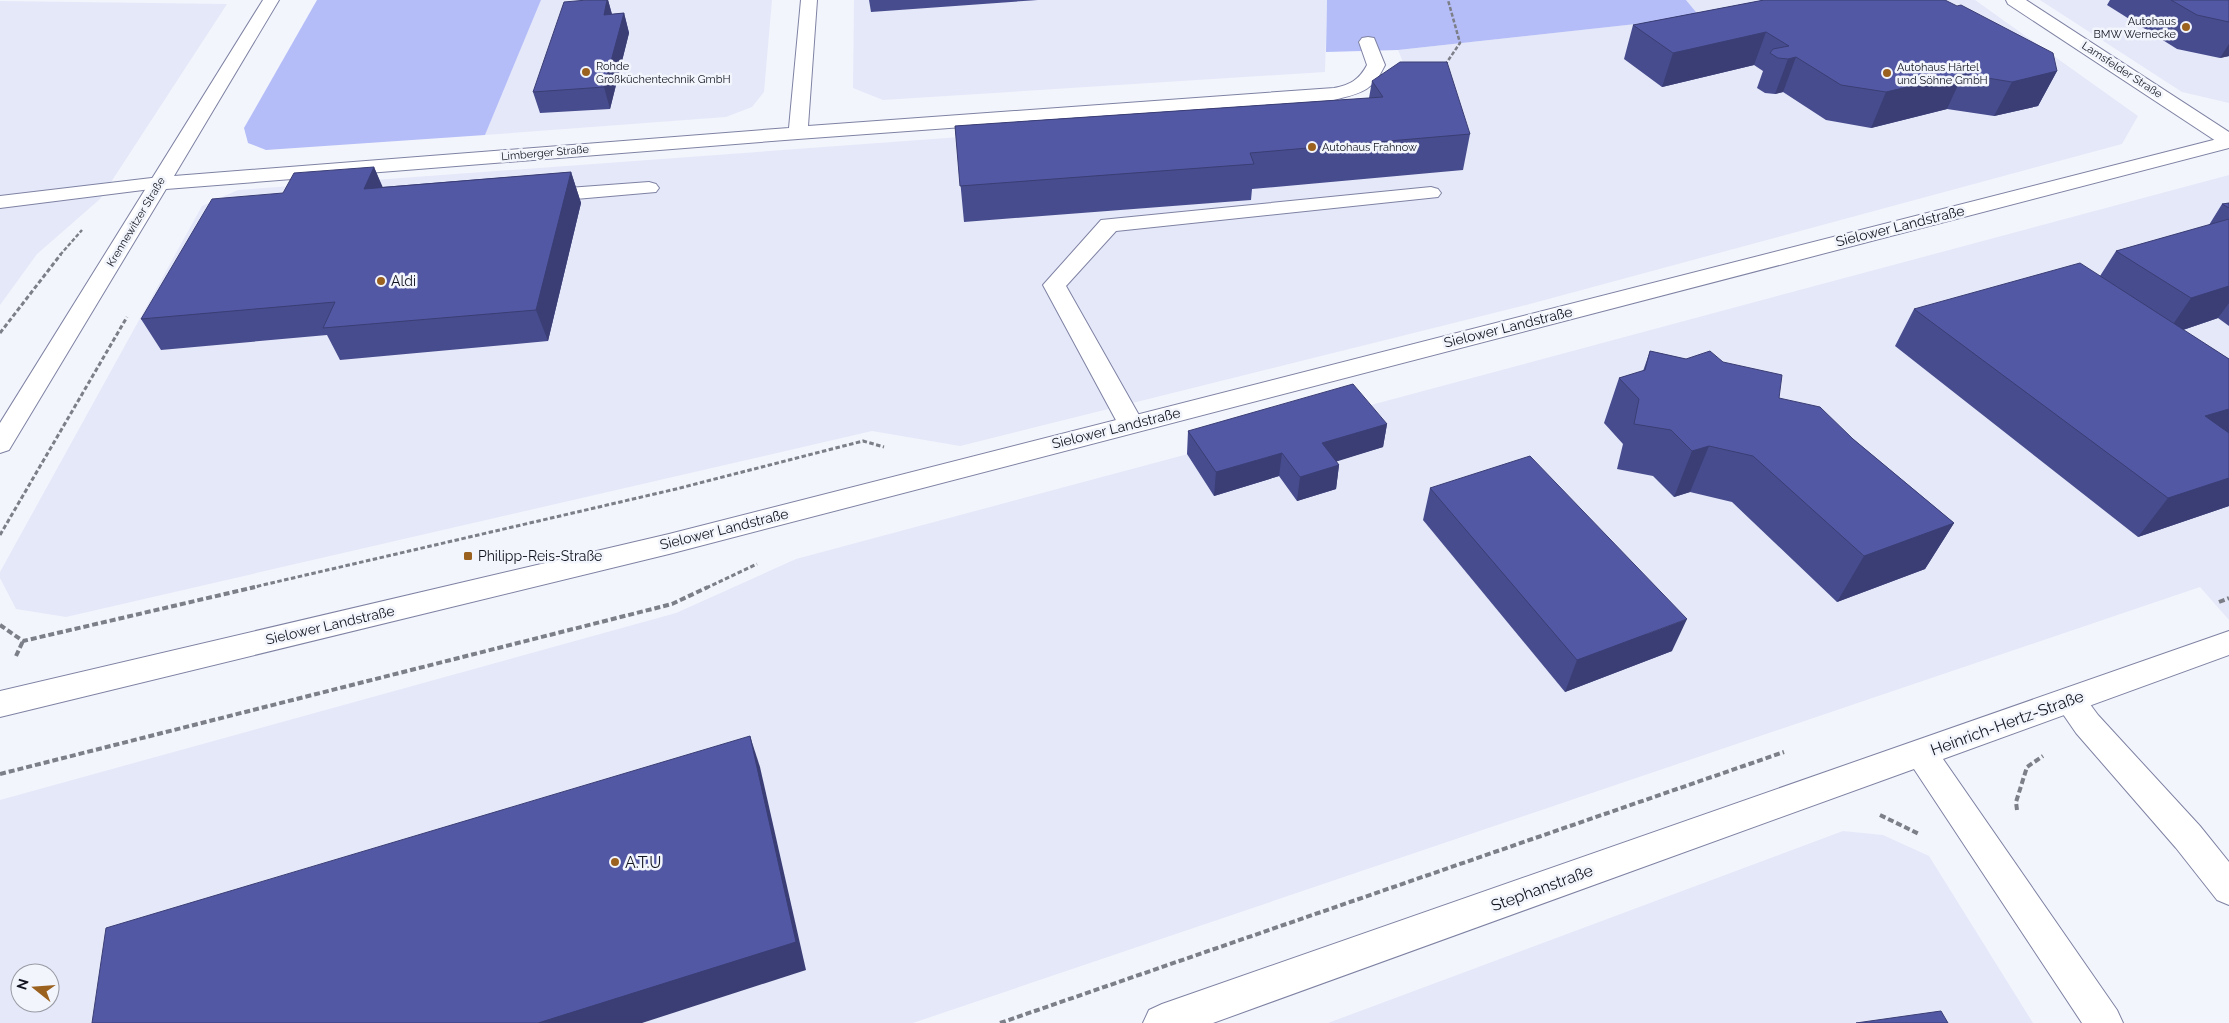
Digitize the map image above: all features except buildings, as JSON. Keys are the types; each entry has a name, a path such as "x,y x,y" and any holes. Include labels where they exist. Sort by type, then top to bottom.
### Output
{"street":[{"name":"Krennewitzer Straße","path":"0,444 271,0"},
{"path":"798,133 809,0"},
{"name":"Lamsfelder Straße","path":"2014,0 2229,141"},
{"name":"Limberger Straße","path":"0,202 160,183 798,133 1334,94 1360,88 1368,81 1376,65 1368,42"},
{"name":"Sielower Landstraße","path":"0,704 659,546 2229,141"},
{"path":"521,197 649,188"},
{"path":"1131,424 1054,285 1109,225 1431,193"},
{"name":"Heinrich-Hertz-Straße","path":"2104,1023 1922,754 2079,713 2229,643"},
{"path":"2079,713 2188,837 2229,889"},
{"name":"Stephanstraße","path":"1162,1023 1922,754"}],"path":[{"path":"1440,72 1460,43 1448,0"},
{"path":"0,535 130,311"},
{"path":"0,625 23,641 676,488 864,441 892,449"},
{"path":"0,774 672,604 760,563"},
{"path":"2210,605 2229,598"},
{"path":"2019,820 2016,802 2027,768 2079,713"},
{"path":"1000,1023 1788,751"},
{"path":"1874,814 1882,815 1920,834 1925,841"}],"shaded area":[{"path":"317,0 541,0 485,135 266,150 248,143 244,128"},
{"path":"541,0 772,0 764,92 752,107 726,117 485,135"},
{"path":"854,0 1327,0 1325,72 883,100 853,88"},
{"path":"1327,0 1686,0 1700,17 1398,50 1326,52"},
{"path":"1686,0 1975,0 2138,116 2122,144 1530,304 960,446 872,431 66,617 16,609 0,578 0,572 202,206 238,190 1355,108 1384,93 1405,67 1398,50 1699,17"},
{"path":"2040,0 2229,0 2229,103 2182,92"},
{"path":"0,1 227,4 100,199 37,254 0,305"},
{"path":"2229,175 2229,620 2200,587 913,1023 0,1023 0,800 676,613 796,559"},
{"path":"1843,831 1883,835 1929,856 2033,1023 1328,1023"}],"place":[{"name":"Autohaus BMW Wernecke","path":"2186,27"},
{"name":"Rohde Großküchentechnik GmbH","path":"586,72"},
{"name":"Autohaus Härtel und Söhne GmbH","path":"1887,73"},
{"name":"Autohaus Frahnow","path":"1312,147"},
{"name":"Aldi","path":"381,281"},
{"name":"Philipp-Reis-Straße","path":"468,556"},
{"name":"A.T.U","path":"615,862"}]}
